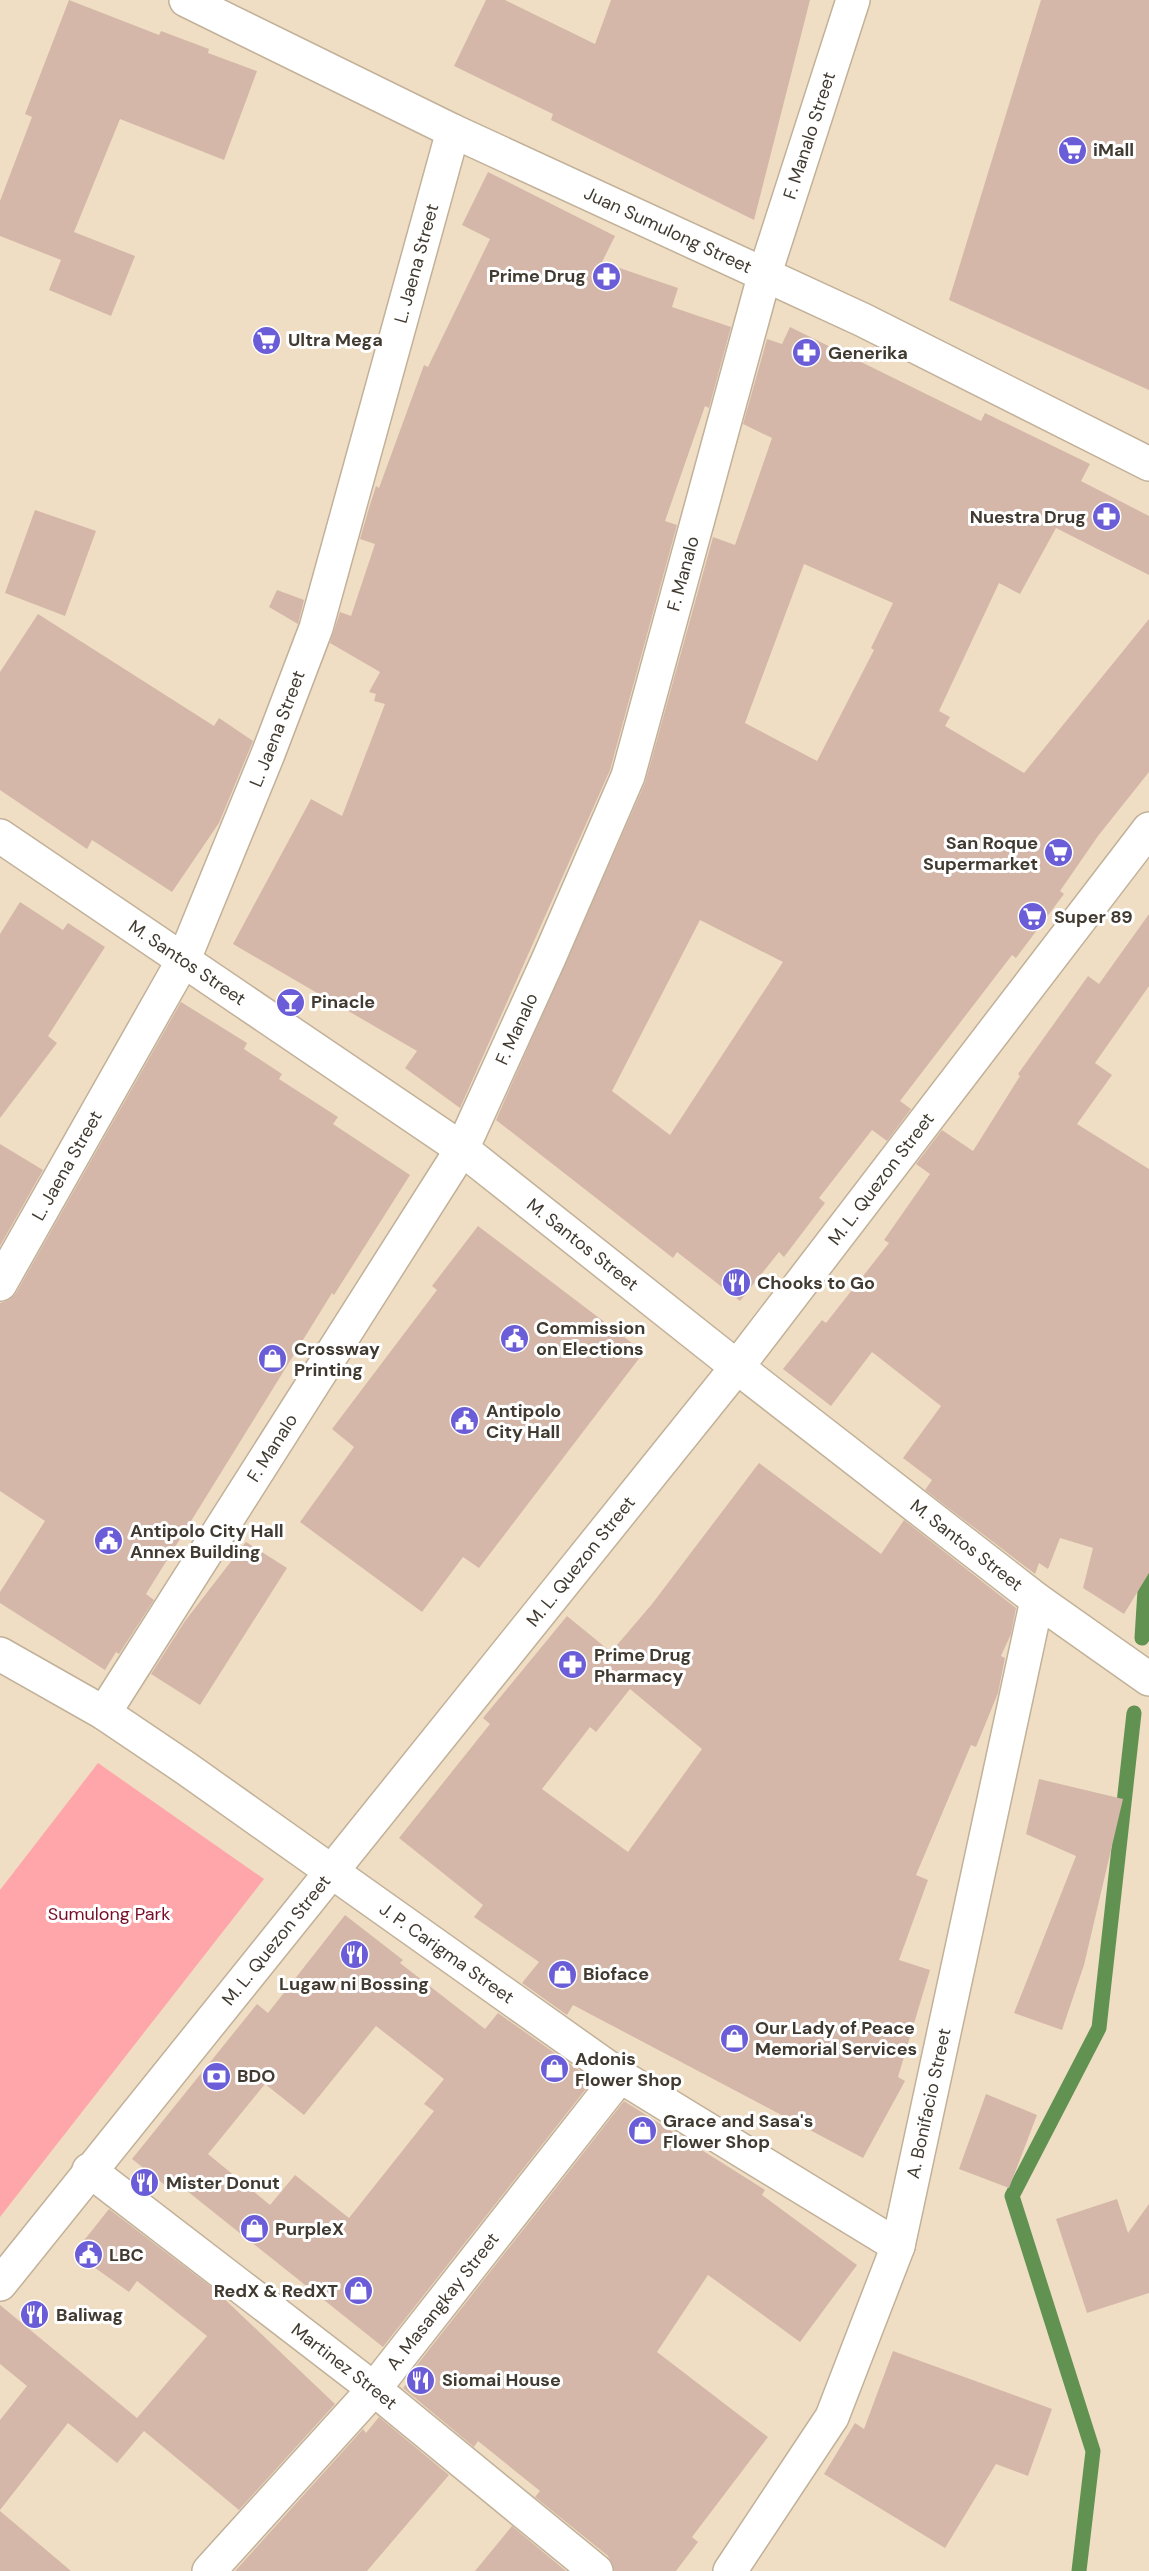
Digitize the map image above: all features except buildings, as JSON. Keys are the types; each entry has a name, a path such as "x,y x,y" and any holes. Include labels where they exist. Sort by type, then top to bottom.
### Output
{"street":[{"name":"Juan Sumulong Street","path":"186,0 453,131 765,273 1149,464"},
{"name":"F. Manalo Street","path":"765,273 853,0"},
{"name":"L. Jaena Street","path":"0,1284 184,958 268,754 316,628 453,131"},
{"name":"F. Manalo","path":"104,1713 462,1149 549,958 628,776 765,273"},
{"name":"M. L. Quezon Street","path":"0,2284 329,1871 737,1366 1149,829"},
{"name":"M. Santos Street","path":"0,836 184,958 462,1149 1037,1600 1149,1679"},
{"name":"A. Bonifacio Street","path":"730,2571 832,2417 898,2246 1037,1600"},
{"name":"J. P. Carigma Street","path":"0,1654 104,1713 620,2076 898,2246"},
{"name":"A. Masangkay Street","path":"209,2571 374,2389 620,2076"},
{"name":"Martinez Street","path":"89,2170 374,2389 596,2571"}],"green space":[{"name":"Sumulong Park","path":"98,1763 264,1879 0,2217 0,1890"}],"waterway":[{"path":"1142,1638 1149,1527"},
{"path":"1079,2571 1093,2451 1012,2196 1099,2028 1134,1713"}],"place":[{"name":"iMall","path":"1072,150"},
{"name":"Prime Drug","path":"607,276"},
{"name":"Ultra Mega","path":"267,340"},
{"name":"Generika","path":"807,353"},
{"name":"Nuestra Drug","path":"1107,517"},
{"name":"San Roque Supermarket","path":"1059,853"},
{"name":"Super 89","path":"1033,917"},
{"name":"Pinacle","path":"290,1002"},
{"name":"Chooks to Go","path":"736,1283"},
{"name":"Commission on Elections","path":"515,1338"},
{"name":"Crossway Printing","path":"273,1359"},
{"name":"Antipolo City Hall","path":"465,1421"},
{"name":"Antipolo City Hall Annex Building","path":"109,1541"},
{"name":"Prime Drug Pharmacy","path":"573,1665"},
{"name":"Lugaw ni Bossing","path":"354,1955"},
{"name":"Bioface","path":"562,1974"},
{"name":"Our Lady of Peace Memorial Services","path":"734,2038"},
{"name":"Adonis Flower Shop","path":"554,2069"},
{"name":"BDO","path":"216,2076"},
{"name":"Grace and Sasa's Flower Shop","path":"642,2131"},
{"name":"Mister Donut","path":"145,2183"},
{"name":"PurpleX","path":"254,2229"},
{"name":"LBC","path":"88,2255"},
{"name":"RedX & RedXT","path":"359,2291"},
{"name":"Baliwag","path":"35,2315"},
{"name":"Siomai House","path":"421,2380"}]}
